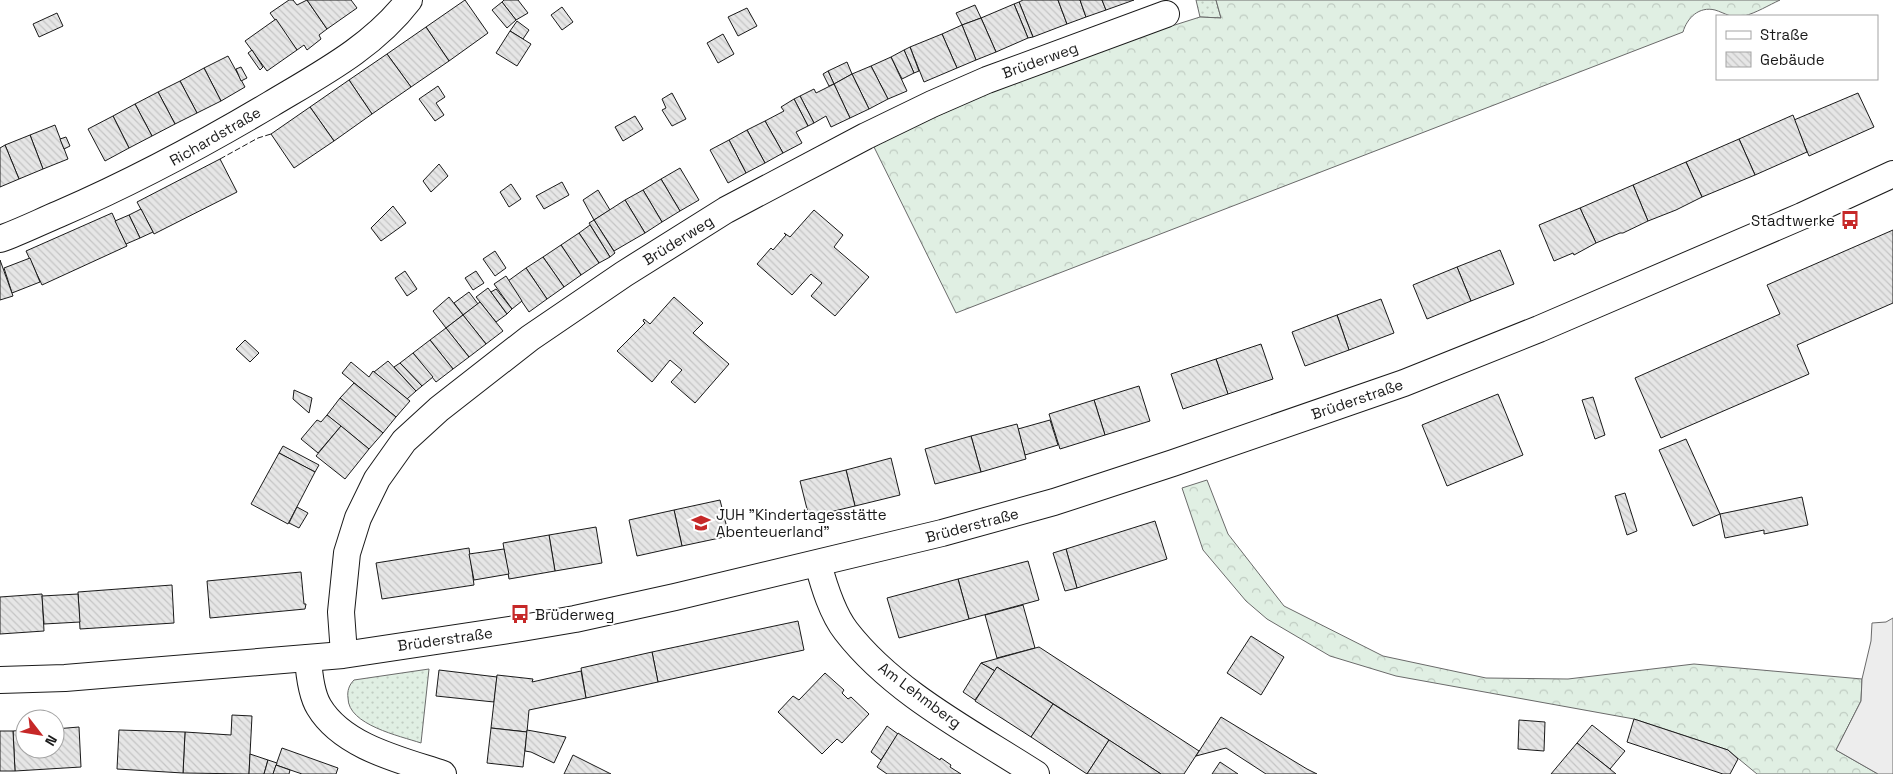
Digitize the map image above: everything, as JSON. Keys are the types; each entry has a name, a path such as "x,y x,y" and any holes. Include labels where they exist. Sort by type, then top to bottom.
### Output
{"street":[{"name":"Richardstraße","path":"0,239 116,189 176,159 238,124 338,64 373,38 397,16 409,0"},
{"name":"Brüderweg","path":"344,654 341,612 346,553 358,518 377,479 404,441 439,409 530,338 624,274 726,210 857,141 932,104 987,80 1166,14"},
{"name":"Brüderstraße","path":"0,680 65,678 308,658 575,619 818,564 942,533 1054,502 1404,383 1540,329 1802,216 1893,174"},
{"name":"Am Lehmberg","path":"818,564 825,590 845,630 884,672 935,711 1036,774"},
{"path":"308,658 309,677 318,706 335,726 355,742 443,774"}],"green space":[{"path":"1196,0 1216,0 1221,18 1200,17"},
{"path":"1216,0 1780,0 1747,15 1729,15 1715,10 1704,10 1694,14 1687,22 1683,32 956,313 874,147 903,131 991,92 1121,42 1200,17 1221,18"},
{"path":"1207,480 1228,534 1284,606 1383,656 1486,678 1568,679 1694,664 1862,679 1861,701 1836,750 1878,774 1757,774 1728,750 1634,719 1396,676 1330,656 1267,619 1246,601 1203,550 1182,488"},
{"path":"429,669 421,743 377,728 356,715 350,707 348,693 354,680"}],"shaded area":[{"path":"1893,618 1893,774 1878,774 1836,750 1861,701 1862,679 1871,641 1872,623 1886,622"}],"building":[{"path":"289,0 293,0 297,5 307,0 327,29 319,35 321,39 307,50 304,45 297,50 270,13"},
{"path":"307,0 351,0 357,8 327,29"},
{"path":"465,0 488,33 449,61 426,27"},
{"path":"504,0 518,0 528,13 516,20 502,2"},
{"path":"1023,0 1058,0 1067,24 1033,37 1019,2"},
{"path":"1058,0 1080,0 1086,17 1067,24"},
{"path":"1080,0 1102,0 1106,10 1086,17"},
{"path":"1102,0 1134,0 1106,10"},
{"path":"502,2 516,20 507,28 492,10"},
{"path":"1019,2 1033,37 1028,38 1014,4"},
{"path":"1014,4 1028,38 996,52 981,18"},
{"path":"975,5 981,18 962,25 956,13"},
{"path":"562,7 573,22 562,30 551,15"},
{"path":"747,8 757,26 738,36 728,17"},
{"path":"57,13 63,26 39,37 33,24"},
{"path":"981,18 996,52 976,60 962,25"},
{"path":"276,19 297,50 267,71 245,41"},
{"path":"517,21 529,30 523,39 510,31"},
{"path":"962,25 976,60 957,68 942,34"},
{"path":"426,27 449,61 411,87 387,54"},
{"path":"510,31 531,44 517,66 496,53"},
{"path":"723,34 734,54 718,63 707,43"},
{"path":"942,34 957,68 924,82 910,47"},
{"path":"910,47 919,71 914,73 904,50"},
{"path":"252,50 263,67 260,70 248,53"},
{"path":"904,50 914,73 902,79 891,57"},
{"path":"387,54 411,87 372,114 349,80"},
{"path":"228,56 245,87 221,101 204,68"},
{"path":"891,57 907,91 888,99 871,66"},
{"path":"847,62 852,74 834,84 828,71"},
{"path":"871,66 888,99 869,109 852,74"},
{"path":"241,67 247,78 241,81 236,69"},
{"path":"204,68 221,101 197,113 180,81"},
{"path":"828,71 834,84 829,86 823,74"},
{"path":"852,74 869,109 850,118 834,84"},
{"path":"349,80 372,114 334,141 310,107"},
{"path":"180,81 197,113 175,124 158,92"},
{"path":"834,84 850,118 831,127 826,116 814,123 800,96 814,89 816,93"},
{"path":"438,86 445,97 436,103 444,115 435,121 419,99"},
{"path":"158,92 175,124 152,136 135,104"},
{"path":"672,93 686,119 672,126 662,110 666,108 662,99"},
{"path":"1858,93 1874,127 1809,156 1794,120"},
{"path":"800,96 814,123 808,126 794,99"},
{"path":"794,99 808,126 796,132 802,143 783,153 765,121 784,111 781,107"},
{"path":"135,104 152,136 129,148 113,116"},
{"path":"310,107 334,141 294,168 271,134"},
{"path":"1793,115 1807,152 1755,175 1739,139"},
{"path":"113,116 129,148 105,161 88,129"},
{"path":"635,116 643,129 623,141 615,127"},
{"path":"765,121 783,153 765,163 747,130"},
{"path":"55,125 68,159 43,169 30,135"},
{"path":"747,130 765,163 746,173 729,140"},
{"path":"30,135 43,169 19,179 5,145"},
{"path":"66,137 70,146 64,149 60,139"},
{"path":"1739,139 1755,175 1702,197 1686,162"},
{"path":"729,140 746,173 728,183 710,150"},
{"path":"5,145 19,179 0,187 0,148"},
{"path":"220,159 237,192 154,234 137,202"},
{"path":"1686,162 1702,197 1648,221 1633,185"},
{"path":"439,164 448,176 431,192 423,181"},
{"path":"680,168 699,200 680,211 661,179"},
{"path":"661,179 680,211 662,222 643,190"},
{"path":"562,182 569,195 544,209 536,196"},
{"path":"511,184 521,199 509,207 500,192"},
{"path":"1633,185 1648,221 1596,243 1580,208"},
{"path":"598,190 610,210 594,220 583,200"},
{"path":"643,190 662,222 645,233 625,200"},
{"path":"625,200 645,233 614,251 594,220"},
{"path":"393,206 406,223 381,241 371,228"},
{"path":"1580,208 1596,243 1574,255 1573,253 1554,261 1539,225"},
{"path":"141,209 153,232 140,238 129,215"},
{"path":"814,210 843,235 834,247 869,277 835,316 811,296 822,283 811,274 792,295 757,264 771,248 773,250 786,235 784,233 790,237"},
{"path":"112,213 127,246 42,285 26,251"},
{"path":"129,215 140,238 126,244 115,221"},
{"path":"594,220 615,253 610,257 589,223"},
{"path":"590,225 610,257 599,263 579,233"},
{"path":"1893,230 1893,303 1797,345 1809,374 1661,438 1635,378 1780,314 1767,285"},
{"path":"579,233 599,263 581,275 561,245"},
{"path":"561,245 581,275 564,287 543,257"},
{"path":"1500,250 1514,284 1471,301 1457,267"},
{"path":"495,251 506,268 495,276 483,259"},
{"path":"543,257 564,287 547,299 526,268"},
{"path":"30,258 40,282 12,293 4,268"},
{"path":"0,260 13,296 0,300"},
{"path":"1457,267 1471,301 1427,319 1413,285"},
{"path":"526,268 547,299 529,312 508,281"},
{"path":"405,271 417,289 407,296 395,278"},
{"path":"476,271 484,283 473,290 465,278"},
{"path":"506,276 522,301 512,309 494,284"},
{"path":"488,288 507,314 496,322 476,297"},
{"path":"496,289 512,309 507,314 491,292"},
{"path":"469,292 478,304 463,315 454,303"},
{"path":"449,297 463,315 446,328 433,311"},
{"path":"674,297 703,323 693,333 729,364 695,403 671,382 682,370 670,360 652,382 617,351 645,323 644,319 650,324"},
{"path":"1381,299 1394,333 1349,350 1337,315"},
{"path":"480,302 503,331 486,344 463,315"},
{"path":"463,315 486,344 469,357 446,328"},
{"path":"1337,315 1349,350 1305,366 1292,332"},
{"path":"446,328 469,357 453,369 430,340"},
{"path":"245,340 259,353 250,362 236,349"},
{"path":"430,340 453,369 436,382 413,353"},
{"path":"1261,344 1273,379 1228,394 1216,359"},
{"path":"413,353 433,377 422,386 400,363"},
{"path":"1216,359 1228,394 1183,409 1171,374"},
{"path":"388,361 416,391 407,399 374,372"},
{"path":"351,362 369,377 373,371 410,401 396,417 342,373"},
{"path":"400,363 422,386 416,391 394,367"},
{"path":"354,383 396,417 383,433 340,398"},
{"path":"1139,386 1150,421 1105,435 1094,400"},
{"path":"294,390 312,398 309,413 293,399"},
{"path":"1498,394 1523,455 1447,486 1422,425"},
{"path":"1593,397 1605,435 1595,439 1582,400"},
{"path":"340,398 383,433 369,449 327,415"},
{"path":"1094,400 1105,435 1060,449 1049,414"},
{"path":"327,415 341,426 318,453 301,439 317,420 321,422"},
{"path":"1050,420 1058,445 1025,455 1018,429"},
{"path":"1017,424 1026,459 981,472 971,436"},
{"path":"341,426 369,449 345,479 316,456"},
{"path":"971,436 981,472 935,484 925,449"},
{"path":"1686,439 1720,514 1693,526 1659,450"},
{"path":"283,446 319,465 315,472 279,453"},
{"path":"279,453 315,472 288,524 251,504"},
{"path":"891,458 900,495 855,506 846,470"},
{"path":"846,470 855,506 809,517 800,481"},
{"path":"1625,493 1637,531 1627,535 1615,496"},
{"path":"1802,497 1808,525 1764,534 1764,530 1725,538 1720,514"},
{"name":"JUH \"Kindertagesstätte Abenteuerland\"","path":"720,500 729,536 682,546 674,510"},
{"path":"297,507 308,513 299,528 289,523"},
{"name":"JUH \"Kindertagesstätte Abenteuerland\"","path":"674,510 682,546 637,556 629,520"},
{"path":"1155,521 1167,559 1077,588 1066,549"},
{"path":"596,527 602,563 555,571 549,535"},
{"path":"549,535 555,571 509,579 503,543"},
{"path":"469,548 474,585 382,599 376,563"},
{"path":"504,549 509,574 474,580 469,554"},
{"path":"1066,549 1077,588 1065,591 1053,553"},
{"path":"1028,561 1039,600 969,619 958,579"},
{"path":"301,572 304,604 306,604 305,609 210,618 207,581"},
{"path":"958,579 969,619 899,638 887,598"},
{"path":"172,585 174,623 80,629 78,592"},
{"path":"42,594 44,631 0,634 0,597"},
{"path":"78,594 80,622 44,624 42,596"},
{"path":"1023,605 1035,648 997,658 985,615"},
{"path":"798,621 804,650 658,682 652,652"},
{"path":"1251,636 1284,657 1261,695 1227,673"},
{"path":"1039,647 1199,751 1184,774 1161,774 997,667 995,671 981,663"},
{"path":"652,652 658,682 586,698 581,668"},
{"path":"981,663 995,671 975,700 963,692"},
{"path":"997,667 1053,704 1031,737 975,701"},
{"path":"439,670 497,677 494,702 436,696"},
{"path":"581,671 586,698 529,710 527,732 491,728 497,675 533,679 532,682"},
{"path":"825,673 844,690 842,693 848,699 851,697 869,714 842,743 837,739 822,754 778,712 793,696 799,700"},
{"path":"1053,704 1109,740 1087,774 1031,737"},
{"path":"232,715 252,716 249,774 183,773 185,732 231,735"},
{"path":"1221,717 1317,774 1266,774 1226,748 1196,756"},
{"path":"1634,719 1728,750 1738,759 1730,774 1723,774 1627,742"},
{"path":"1519,720 1545,722 1544,751 1518,749"},
{"path":"1592,725 1625,751 1610,769 1577,743"},
{"path":"887,726 898,734 881,760 871,752"},
{"path":"79,727 81,767 15,771 13,731 15,731 15,759 65,759 65,728"},
{"path":"491,728 527,732 523,767 487,763"},
{"path":"119,730 185,732 183,773 117,769"},
{"path":"527,730 566,737 554,763 525,751"},
{"path":"0,731 13,731 15,771 0,771"},
{"path":"898,733 940,760 941,758 961,774 887,774 877,767"},
{"path":"1109,740 1161,774 1087,774"},
{"path":"1577,743 1610,769 1616,774 1551,774"},
{"path":"282,748 338,768 336,774 302,774 276,765"},
{"path":"250,754 268,760 264,774 249,774"},
{"path":"573,755 611,774 564,774"},
{"path":"268,760 277,763 273,774 264,774"},
{"path":"1220,762 1238,774 1212,774"},
{"path":"276,765 290,770 289,774 273,774"}],"fence":[{"path":"220,159 258,138 271,134"}],"place":[{"name":"Stadtwerke","path":"1850,220"},
{"name":"JUH \"Kindertagesstätte Abenteuerland\"","path":"701,523"},
{"name":"Brüderweg","path":"520,614"}]}
